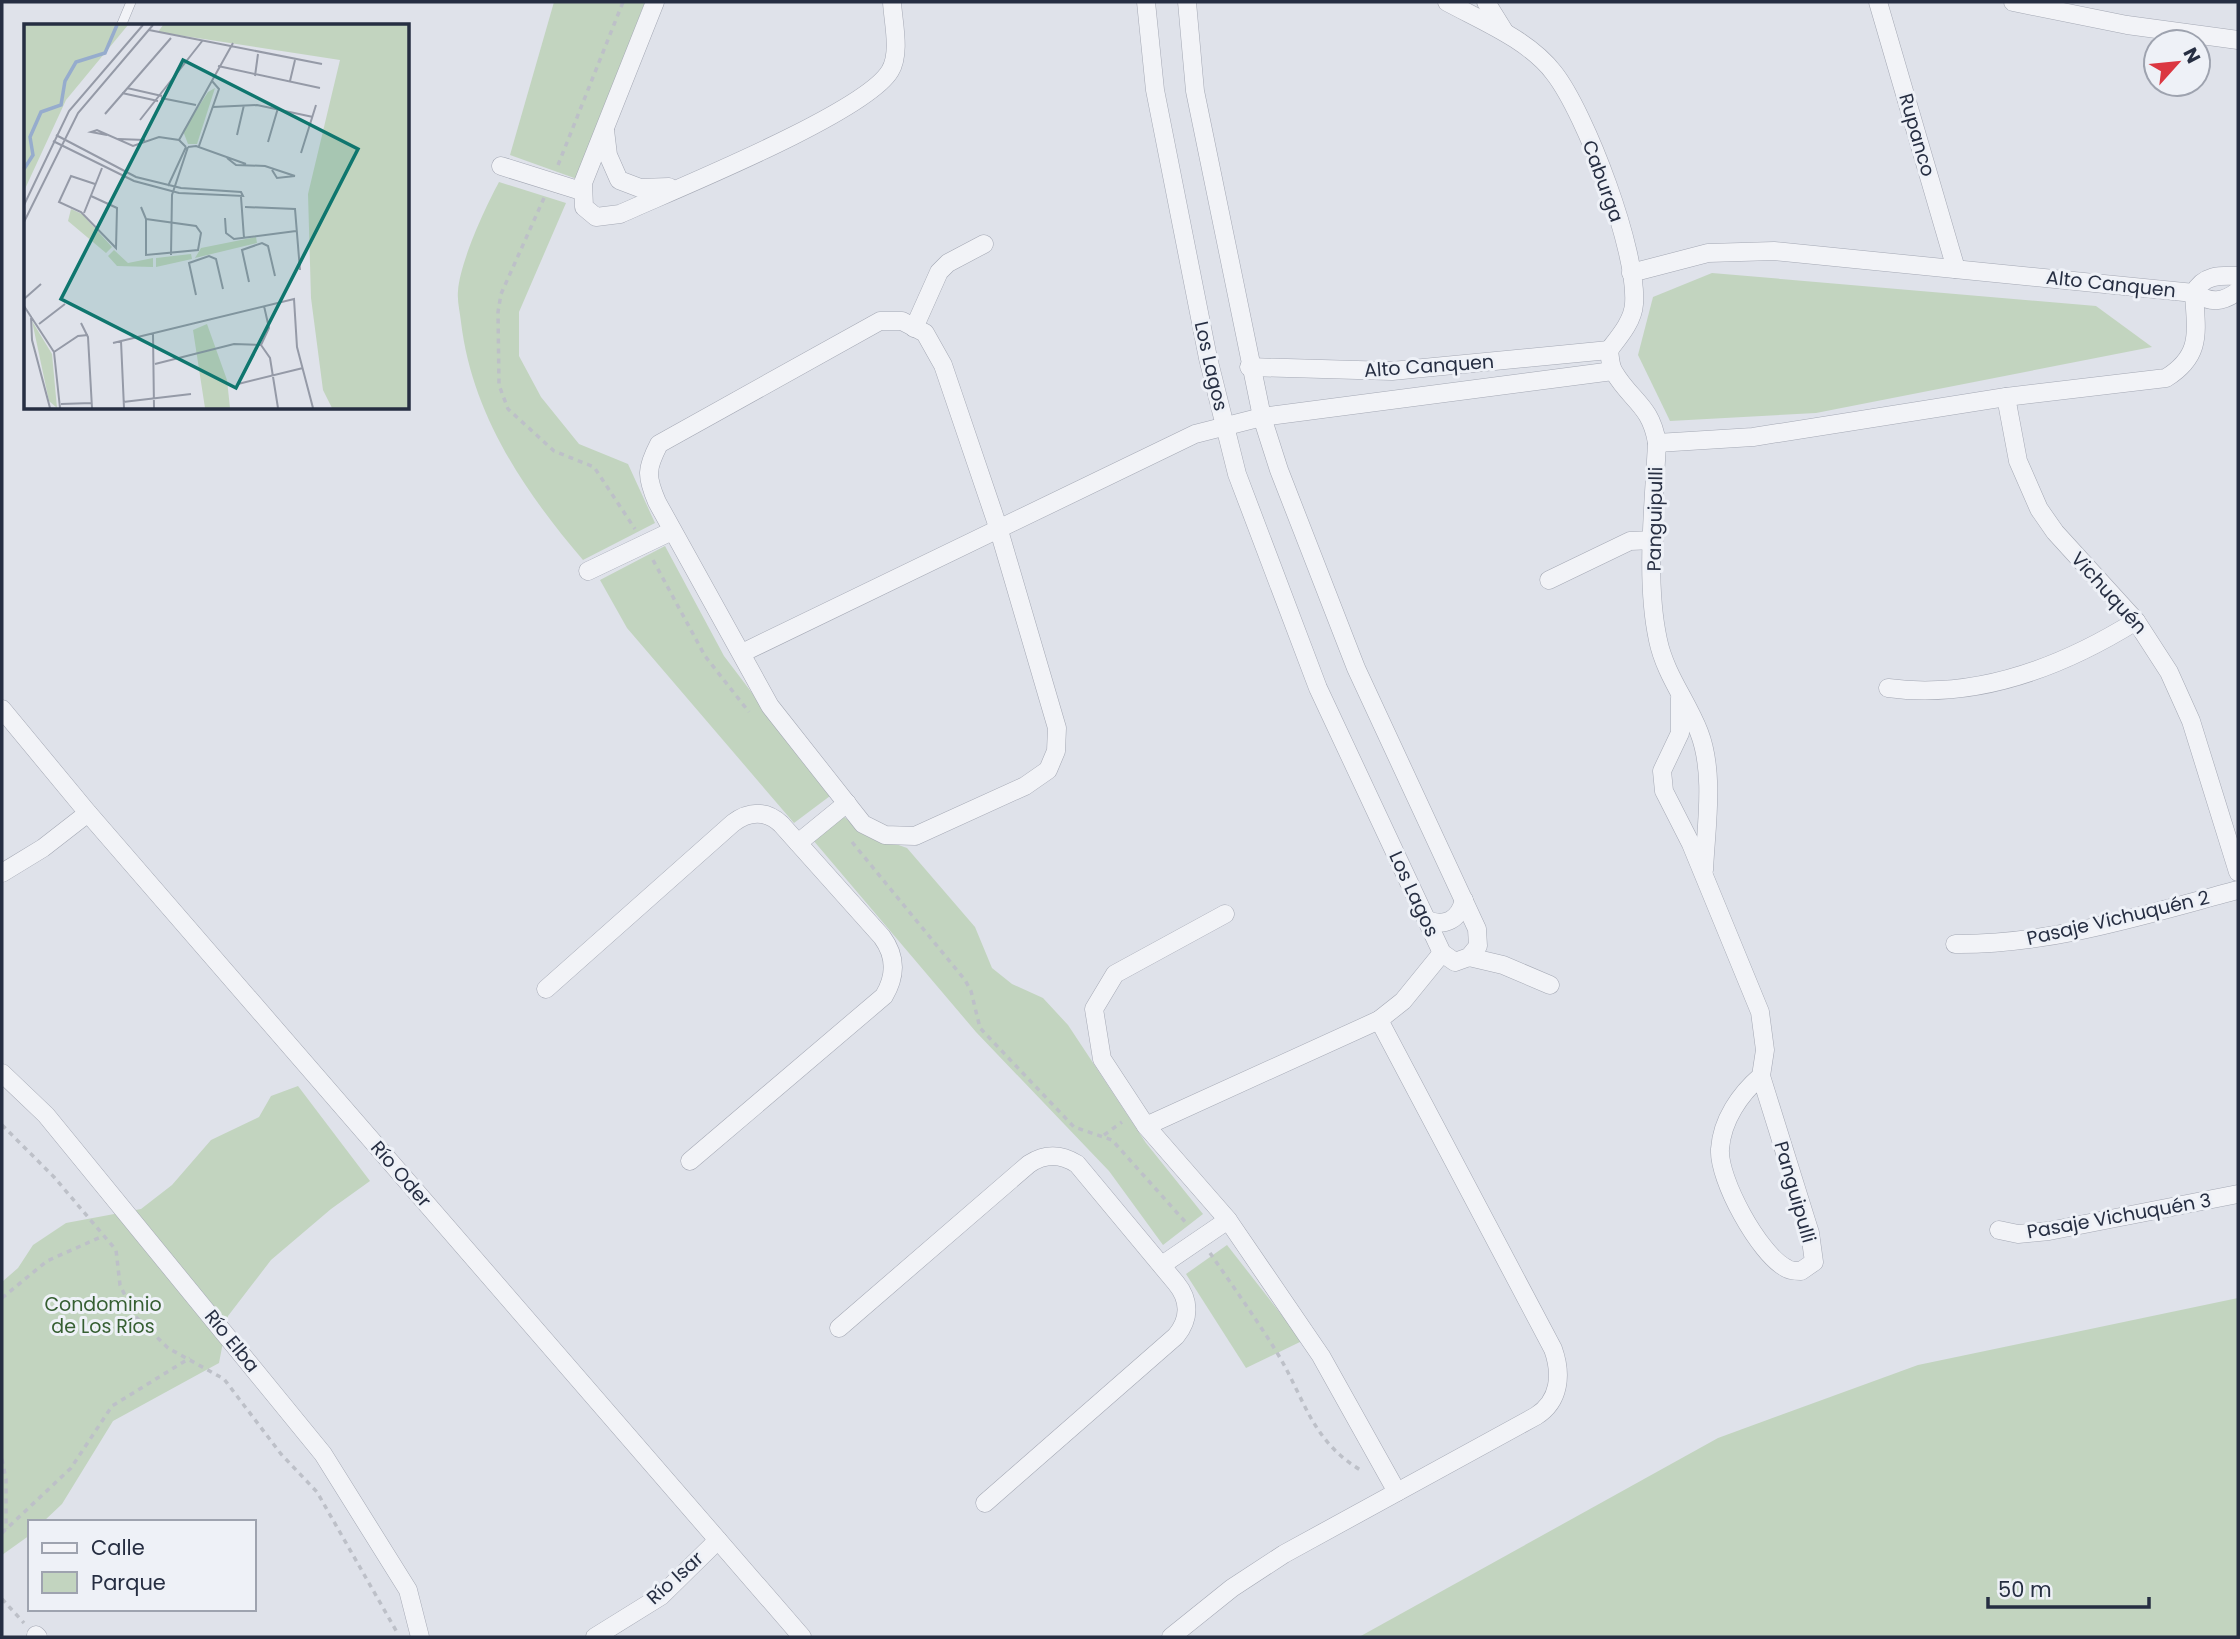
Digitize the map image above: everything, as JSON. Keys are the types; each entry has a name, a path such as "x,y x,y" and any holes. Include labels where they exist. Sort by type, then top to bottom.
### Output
{"street":[{"path":"655,2 582,187 584,207 590,214 604,219 832,116 869,93 891,70 895,45 891,2"},
{"name":"Los Lagos","path":"1146,2 1155,90 1208,358 1237,474 1318,688 1442,953 1455,962 1469,957 1478,946 1478,929 1356,668 1279,470 1262,417 1249,367 1195,91 1187,2"},
{"name":"Caburga","path":"1447,2 1506,34 1553,71 1578,112 1620,225 1631,273 1634,305 1624,331 1609,350"},
{"name":"Caburga","path":"1486,2 1506,34"},
{"name":"Rupanco","path":"1878,2 1956,269"},
{"path":"2013,2 2127,25 2238,40"},
{"path":"605,126 608,155 626,197 620,214"},
{"path":"500,166 551,182 582,187 601,173 640,188 683,185"},
{"path":"915,328 940,272 948,263 984,244"},
{"name":"Alto Canquen","path":"1631,273 1682,258 1752,250 2194,293 2194,348 2185,365 2166,378 2006,397 1753,437 1657,443"},
{"path":"2238,276 2207,279 2199,283 2194,293 2211,301 2222,302 2238,291"},
{"path":"880,321 902,321 915,328 925,333 943,365 998,527 1057,728 1056,751 1048,770 1025,786 915,836 885,835 863,824 770,706 672,531 649,484 648,465 659,444 880,321"},
{"path":"1609,350 1613,371"},
{"name":"Alto Canquen","path":"1249,367 1392,371 1609,350"},
{"path":"1392,371 1397,401"},
{"name":"Alto Canquen","path":"742,653 1160,449 1225,425 1262,417 1613,371"},
{"name":"Panguipulli","path":"1613,371 1644,406 1654,422 1657,443 1653,606 1658,642 1680,698 1699,732 1706,760 1709,791 1704,876"},
{"name":"Vichuquén","path":"2006,397 2018,461 2039,509 2055,532 2136,621 2169,672 2191,721 2238,872"},
{"path":"588,571 672,531"},
{"path":"1549,580 1630,541 1654,540"},
{"path":"1888,688 1918,692 2004,680 2051,667 2090,650 2136,621"},
{"name":"Panguipulli","path":"1680,698 1680,733 1662,771 1664,791 1704,876 1760,1012 1765,1050 1761,1076 1810,1233 1814,1262 1801,1271 1787,1270 1770,1256 1740,1212 1733,1201 1720,1150 1741,1094 1761,1076"},
{"name":"Río Oder","path":"2,709 88,813 802,1637"},
{"path":"799,843 847,803"},
{"path":"2,873 43,848 88,813"},
{"path":"546,989 742,817 752,813 769,815 799,843 888,946 894,967 890,987 877,1003 690,1161"},
{"name":"Pasaje Vichuquén 2","path":"1955,944 1992,944 2054,935 2238,890"},
{"path":"1427,920 1435,923 1448,922 1460,913 1464,900"},
{"path":"1225,914 1115,974 1094,1009 1102,1059 1111,1078 1146,1126 1228,1220 1321,1356 1397,1492"},
{"path":"1146,1126 1379,1020 1403,1001 1442,953"},
{"path":"1469,957 1503,965 1550,985"},
{"path":"1171,1637 1258,1570 1544,1411 1556,1392 1559,1372 1553,1349 1379,1020"},
{"name":"Río Elba","path":"2,1073 46,1115 323,1454 408,1590 420,1637"},
{"path":"839,1328 1029,1164 1043,1157 1060,1156 1077,1164 1162,1265 1185,1297 1187,1313 1181,1329 985,1503"},
{"name":"Pasaje Vichuquén 3","path":"1999,1230 2018,1234 2049,1231 2238,1194"},
{"path":"1162,1265 1228,1220"},
{"name":"Río Isar","path":"595,1637 661,1596 718,1539"}],"lane":[{"path":"122,24 131,2"}],"path":[{"path":"623,2 551,182 501,294 498,312 499,385 508,409 554,451 594,467 644,545 705,656 755,720"},
{"path":"831,816 965,980 971,991 979,1028 1074,1127 1112,1140 1201,1239 1276,1352 1303,1408 1322,1438 1344,1460 1365,1473"},
{"path":"2,1125 54,1177 116,1250 120,1285 135,1316 168,1348 224,1378 281,1454 317,1492 399,1637"},
{"path":"2,1298 47,1261 104,1236"},
{"path":"2,1533 71,1468 112,1406 190,1358"},
{"path":"2,1459 6,1479 6,1529"},
{"path":"2,1599 37,1636"}],"green space":[{"path":"554,2 645,2 577,179 510,155"},
{"path":"499,182 566,203 519,312 519,356 541,397 579,444 628,464 655,523 583,560 541,507 504,450 476,388 467,356 458,303 460,279 474,235"},
{"path":"1712,273 2096,306 2152,347 1816,413 1670,421 1638,355 1653,297"},
{"path":"665,546 724,656 830,796 794,823 627,628 600,580"},
{"path":"843,816 862,832 907,848 975,927 992,968 1012,984 1043,998 1068,1025 1146,1143 1203,1214 1163,1245 1109,1171 976,1032 813,840"},
{"name":"Condominio de Los Ríos","path":"298,1086 370,1181 331,1209 271,1260 228,1316 219,1363 113,1421 62,1504 45,1520 28,1520 28,1536 2,1555 2,1282 18,1268 33,1245 66,1223 141,1209 172,1185 211,1140 259,1117 271,1096"},
{"path":"1227,1245 1302,1341 1246,1368 1186,1274"},
{"path":"2238,1298 2238,1637 1359,1637 1718,1438 1918,1365"}]}
